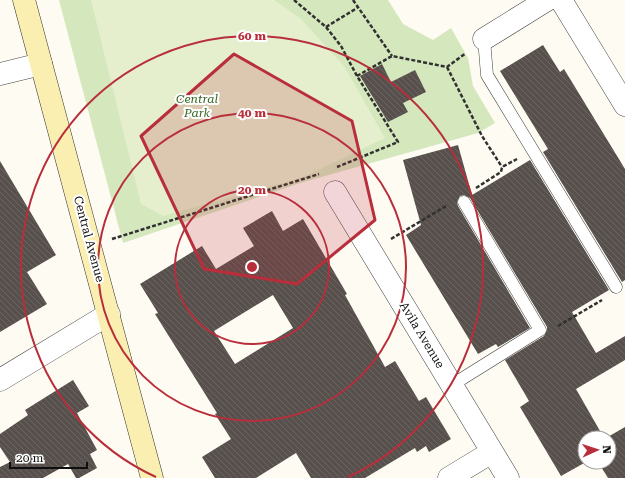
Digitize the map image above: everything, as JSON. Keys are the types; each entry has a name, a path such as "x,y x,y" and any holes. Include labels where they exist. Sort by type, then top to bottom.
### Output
{"main road":[{"name":"Central Avenue","path":"24,0 152,478"}],"street":[{"path":"484,39 547,0"},
{"path":"561,0 625,105"},
{"path":"0,74 41,64"},
{"name":"Avila Avenue","path":"335,192 508,478"},
{"path":"0,380 109,314"},
{"path":"449,478 492,452"}],"lane":[{"path":"484,39 487,75 616,287"},
{"path":"452,385 540,330 464,202"}],"path":[{"path":"294,0 326,27 341,46 357,76 398,142 330,170"},
{"path":"353,0 357,8 392,56"},
{"path":"326,27 357,8"},
{"path":"357,76 392,56 447,67 484,39"},
{"path":"447,67 482,136 502,167"},
{"path":"91,246 323,172"},
{"path":"540,330 554,328 605,298"}],"highlighted area":[{"path":"234,54 352,121 375,220 297,284 204,269 141,136"}],"green space":[{"name":"Central Park","path":"59,0 388,0 403,24 433,40 451,28 468,58 473,86 495,123 478,133 300,183 123,243"},
{"name":"Central Park","path":"91,0 274,0 301,19 344,66 385,138 304,177 163,216 141,204"}],"building":[{"path":"543,45 560,72 564,69 625,169 625,280 622,282 543,152 548,149 500,71"},
{"path":"382,64 391,82 415,70 426,92 403,103 408,112 388,122 360,76"},
{"path":"458,145 472,195 530,160 609,290 572,312 596,353 625,336 625,360 576,389 599,430 577,430 577,467 561,476 520,407 529,401 505,360 544,336 547,327 470,198 464,195 460,196 457,202 458,206 530,328 498,347 496,344 478,354 406,235 421,225 403,160"},
{"path":"0,161 56,255 27,272 47,304 0,332"},
{"path":"272,211 283,231 303,219 347,294 345,295 385,367 395,361 419,401 426,397 451,439 429,452 426,446 417,452 415,448 365,478 311,478 296,453 256,478 215,478 202,457 231,439 215,414 217,413 155,314 158,313 140,284 202,246 216,269 254,246 243,228","holes":["273,295 293,328 235,364 214,331"]},
{"path":"73,380 89,406 77,413 97,450 90,454 97,468 79,478 76,478 68,464 43,478 0,478 0,467 10,462 0,447 0,434 28,415 25,410"},
{"path":"625,427 625,478 608,478 603,470 617,470 617,432"}]}
